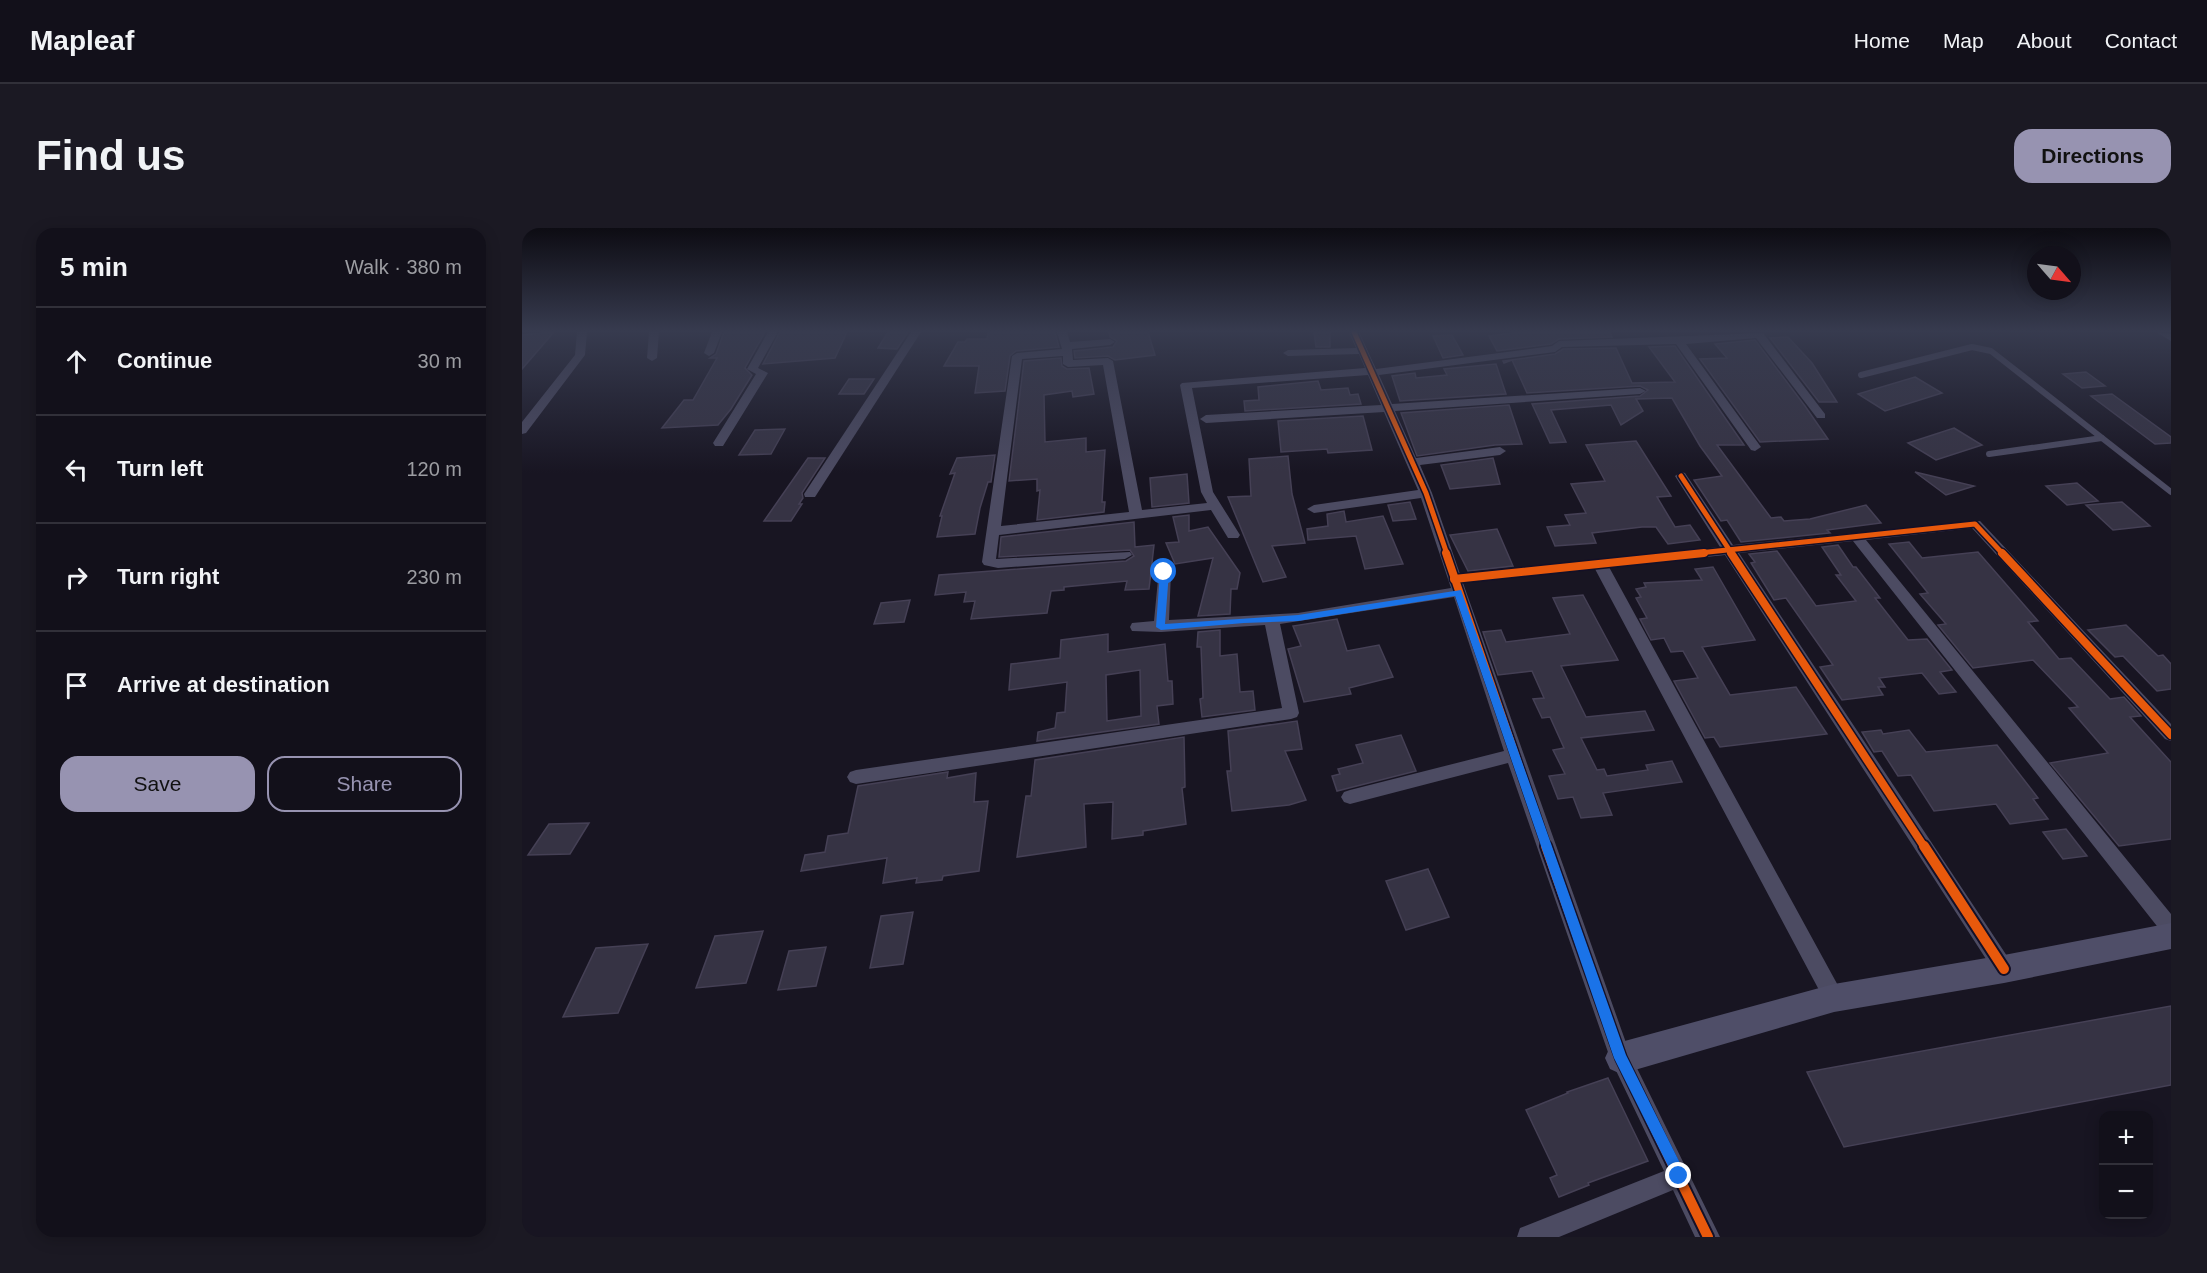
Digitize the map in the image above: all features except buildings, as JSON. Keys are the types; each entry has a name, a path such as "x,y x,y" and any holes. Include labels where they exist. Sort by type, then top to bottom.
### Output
{"street":[{"path":"522,430 561,379"},
{"path":"719,443 758,379"},
{"path":"810,494 885,379"},
{"path":"1014,379 989,562 992,564 1125,555"},
{"path":"1111,379 1136,516"},
{"path":"1233,535 1214,506 1208,492 1186,385 1271,379"},
{"path":"1375,379 1426,492 1514,755 1621,1058 1708,1237"},
{"path":"1706,379 1755,447"},
{"path":"1793,379 1821,416"},
{"path":"1206,419 1303,416 1537,394 1640,391"},
{"path":"1412,462 1500,451"},
{"path":"1681,476 2004,969"},
{"path":"1314,509 1426,492"},
{"path":"994,531 1214,506"},
{"path":"1137,627 1298,618 1456,586 1600,564 1975,524 2171,735"},
{"path":"1856,536 2171,929"},
{"path":"1600,564 1834,998"},
{"path":"1161,627 1164,572"},
{"path":"856,777 1291,713 1271,619"},
{"path":"1350,796 1514,755"},
{"path":"1621,1058 1834,998 2004,969 2171,936"},
{"path":"1529,1237 1679,1176"}],"lane":[{"path":"2027,379 2171,492"},
{"path":"1989,454 2102,438"}],"cycle path":[{"path":"1375,379 1426,493 1514,755 1621,1058 1708,1237"},
{"path":"1681,476 2004,969"},
{"path":"1454,579 1975,524 2171,735"}],"route":[{"path":"1164,572 1161,627 1298,618 1458,592 1621,1058 1679,1176"}]}
